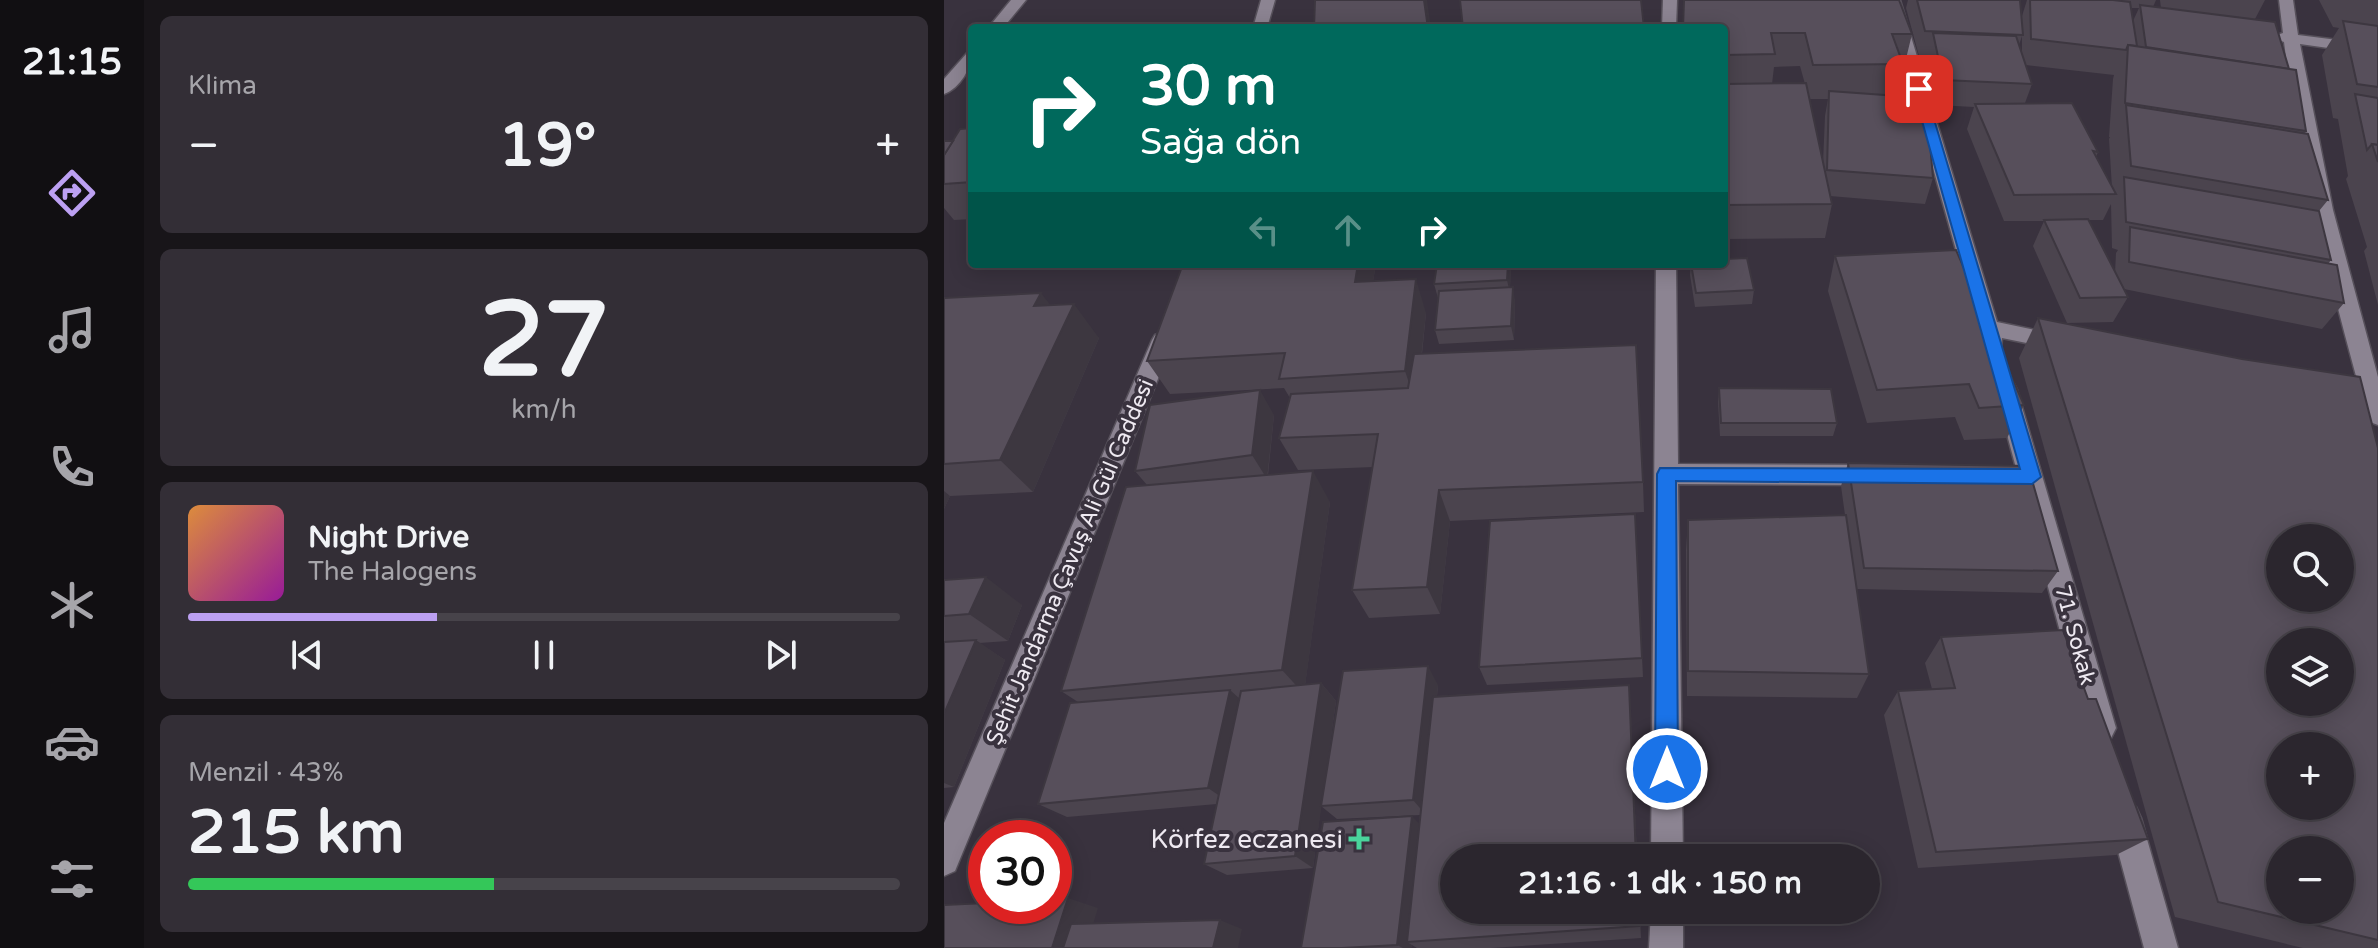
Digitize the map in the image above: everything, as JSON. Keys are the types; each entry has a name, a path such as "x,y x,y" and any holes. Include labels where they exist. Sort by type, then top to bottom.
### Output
{"street":[{"path":"998,24 1019,0"},
{"path":"1261,24 1268,0"},
{"path":"1669,24 1670,0"},
{"name":"71. Sokak","path":"1893,0 2032,477 2107,750"},
{"path":"2286,0 2333,255 2376,409"},
{"path":"2259,35 2378,50"},
{"path":"944,89 968,61"},
{"path":"1666,268 1667,844"},
{"name":"Şehit Jandarma Çavuş Ali Gül Caddesi","path":"944,860 1171,321"},
{"path":"1988,328 2081,345"},
{"path":"2343,396 2376,409"},
{"path":"1666,474 1905,476"},
{"path":"2000,476 2032,477"},
{"path":"2119,796 2161,948"},
{"path":"1666,948 1667,924"}],"building":[{"path":"1315,0 1424,0 1427,24 1314,24"},
{"path":"1460,0 1641,0 1644,24 1463,24"},
{"path":"1684,0 1899,0 1912,34 1892,34 1903,64 1813,65 1805,33 1771,33 1775,54 1728,55 1728,24 1683,24"},
{"path":"1917,0 2020,0 2023,35 1925,31"},
{"path":"2030,0 2130,2 2137,46 2128,45 2126,50 2031,39"},
{"path":"2140,5 2275,22 2289,69 2146,47"},
{"path":"2343,21 2378,26 2378,87 2357,84"},
{"path":"1933,33 2016,36 2032,84 1943,80"},
{"path":"2128,45 2296,70 2306,131 2125,103"},
{"path":"1806,83 1832,204 1728,205 1728,84"},
{"path":"1829,91 1926,98 1933,178 1827,170"},
{"path":"2355,94 2378,98 2378,145 2372,144 2367,150"},
{"path":"2072,103 2116,194 2014,195 1975,104"},
{"path":"2126,105 2308,134 2328,200 2131,166"},
{"path":"968,128 968,182 944,184 944,155 960,129"},
{"path":"944,141 953,141 944,155"},
{"path":"2372,144 2378,145 2378,162"},
{"path":"2124,177 2319,211 2331,260 2126,222"},
{"path":"2088,219 2128,297 2080,298 2044,220"},
{"path":"2130,227 2337,265 2344,303 2129,262"},
{"path":"1956,250 2024,405 1979,408 1969,384 1877,390 1835,256"},
{"path":"1747,258 1754,290 1696,293 1692,268 1728,268 1728,259"},
{"path":"1182,268 1357,268 1355,282 1416,279 1405,371 1279,379 1285,353 1147,361"},
{"path":"1436,268 1508,268 1507,280 1434,284"},
{"path":"1513,287 1511,326 1435,330 1439,291"},
{"path":"1041,293 1034,306 1074,304 1000,460 944,464 944,298"},
{"path":"2038,318 2242,359 2360,377 2378,448 2378,940 2311,924 2354,924 2354,836 2266,836 2266,913 2218,902"},
{"path":"1636,345 1643,482 1439,490 1427,587 1352,590 1378,434 1279,438 1291,394 1408,388 1414,354"},
{"path":"1719,388 1831,389 1837,423 1721,423"},
{"path":"1260,390 1252,455 1135,471 1150,405"},
{"path":"1848,463 2028,466 2058,571 1864,568"},
{"path":"1313,471 1282,670 1061,691 1126,487"},
{"path":"1635,514 1642,658 1479,667 1490,521"},
{"path":"1846,515 1869,674 1688,671 1688,520"},
{"path":"986,577 969,614 944,616 944,580"},
{"path":"2063,630 2088,699 2096,699 2148,839 1936,852 1898,691 1955,688 1941,637"},
{"path":"976,640 944,714 944,642"},
{"path":"1428,666 1413,800 1321,806 1343,671"},
{"path":"1321,683 1295,856 1204,864 1241,691"},
{"path":"1629,685 1635,844 1440,844 1440,924 1639,926 1407,942 1433,697"},
{"path":"1230,690 1208,788 1038,804 1070,703"},
{"path":"1412,816 1397,945 1301,948 1323,822"},
{"path":"968,904 968,924 1060,924 1052,948 944,948 944,905"},
{"path":"1220,920 1213,948 1063,948 1072,924"}],"place":[{"name":"Körfez eczanesi","path":"1359,839"}],"route":[{"path":"1667,769 1666,474 2032,477 1919,89"}]}
